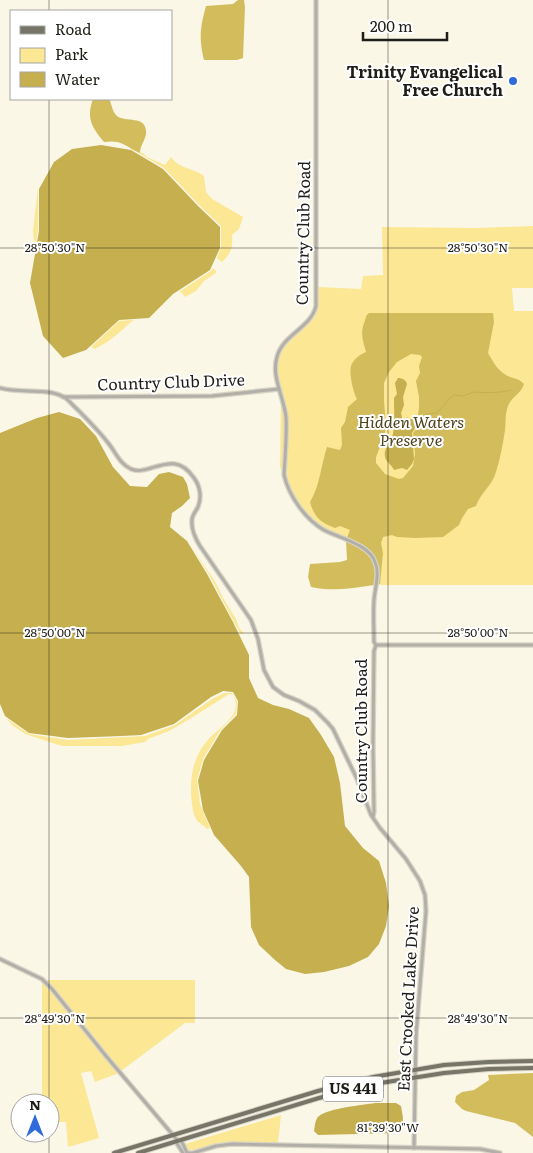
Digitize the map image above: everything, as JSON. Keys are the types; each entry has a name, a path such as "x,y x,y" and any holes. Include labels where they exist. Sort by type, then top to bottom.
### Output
{"main road":[{"name":"US 441","path":"114,1153 304,1095 373,1077 415,1069 473,1063 533,1061"},
{"name":"US 441","path":"138,1153 347,1090 415,1076 472,1070 533,1068"},
{"path":"304,1103 318,1091"},
{"path":"290,1107 304,1095"}],"street":[{"name":"Country Club Road","path":"316,0 316,306 311,319 282,345 276,364 279,389 286,418 284,475 290,492 316,524 360,546 372,555 377,570 374,606 373,818"},
{"path":"0,388 16,391 48,392 63,397"},
{"name":"Country Club Drive","path":"63,397 212,396 279,389"},
{"name":"East Crooked Lake Drive","path":"63,397 97,429 120,461 126,465 136,470 142,470 158,465 170,464 183,468 193,476 200,492 199,503 192,520 195,536 251,620 258,639 264,670 269,681 278,692 308,705 328,723 349,760 373,818 412,867 420,881 425,895 426,911 418,993 414,1148"},
{"path":"375,645 533,645"},
{"path":"0,959 34,975 57,994 187,1153 216,1146 251,1145 480,1149 500,1153"},
{"path":"178,1141 182,1153"}],"green space":[{"path":"137,152 143,153 147,157 165,165 171,157 178,164 200,173 204,176 206,192 212,199 243,217 239,229 232,235 231,250 222,262 217,258 221,248 221,226 164,168"},
{"path":"38,188 38,231 35,250 33,231"},
{"name":"Hidden Waters Preserve","path":"533,226 533,288 512,288 514,311 533,311 533,585 380,585 380,549 348,536 347,538 322,526 304,510 290,490 285,475 286,410 277,370 278,357 291,338 308,325 316,314 318,287 361,289 363,276 383,275 382,227 477,228"},
{"path":"213,268 217,272 204,281 196,291 185,297 179,292 211,271"},
{"path":"134,320 105,343 95,349 91,347 119,321"},
{"path":"281,399 285,419 283,475 280,466"},
{"path":"189,543 216,583 239,628 244,633 240,633 208,573"},
{"path":"224,693 232,693 237,701 236,714 221,729 203,759 197,780 200,804 210,828 207,829 197,820 194,813 191,779 195,763 202,748 211,736 233,715 236,702 233,695 229,694 169,731 145,742 122,746 62,746 25,734 6,718 29,734 68,740 145,736 175,725 212,699"},
{"path":"45,980 195,980 195,1023 185,1023 121,1071 58,993"},
{"path":"42,982 66,1008 119,1073 95,1082 91,1071 81,1073 99,1138 68,1147 66,1122 60,1122 60,1093 42,1093"},
{"path":"281,1115 278,1143 223,1143 188,1151 185,1144"}],"shaded area":[{"path":"238,0 244,0 245,7 243,58 237,60 204,60 201,33 206,6 233,4"},
{"path":"93,100 109,100 117,116 142,123 145,126 146,134 140,153 120,143 104,142 91,122"},
{"path":"493,313 494,322 488,353 502,373 524,384 508,406 496,472 476,506 468,509 459,525 443,537 415,538 392,535 383,537 381,543 383,553 380,584 377,585 376,560 369,550 347,538 350,530 340,526 335,528 322,522 316,516 310,502 318,482 327,447 340,450 342,445 341,428 345,422 348,407 357,399 352,383 351,366 355,359 366,352 362,331 368,314","holes":["411,354 422,357 419,366 420,373 416,381 420,423 413,433 415,454 413,466 403,478 399,479 385,474 376,463 376,457 386,427 384,383 389,372 397,362"]},
{"path":"346,541 360,548 372,559 375,570 374,585 334,589 311,587 308,577 310,564 347,560"},
{"path":"533,1073 533,1137 515,1123 466,1111 455,1102 456,1096 462,1092 474,1090 489,1080 488,1075"}],"water":[{"path":"101,145 131,150 163,169 220,227 220,248 210,270 173,294 149,318 119,320 86,350 63,358 43,336 30,283 39,231 39,189 54,162 72,149"},
{"path":"398,378 404,379 407,384 401,413 403,421 407,417 409,420 417,420 412,433 414,459 407,470 402,468 394,470 385,457 385,451 393,434 394,398 397,394 395,383"},
{"path":"59,412 80,419 96,436 113,467 130,486 147,487 159,474 169,472 183,477 187,484 190,498 172,513 170,527 187,541 233,622 249,655 249,678 258,698 309,718 321,735 334,757 340,783 345,826 363,848 379,861 386,883 389,906 386,926 379,944 368,957 349,966 305,974 286,969 259,945 251,927 249,877 214,835 203,810 198,781 204,760 222,730 237,715 238,701 233,692 223,691 211,697 174,724 141,735 68,738 29,733 5,716 0,704 0,433 37,418"},
{"path":"375,1103 396,1103 401,1106 402,1128 397,1133 318,1135 314,1131 317,1119 324,1113"}],"waterway":[{"path":"417,420 427,414 436,413 454,395 463,396 474,392 487,393 511,390"}],"place":[{"name":"Trinity Evangelical Free Church","path":"513,81"}]}
